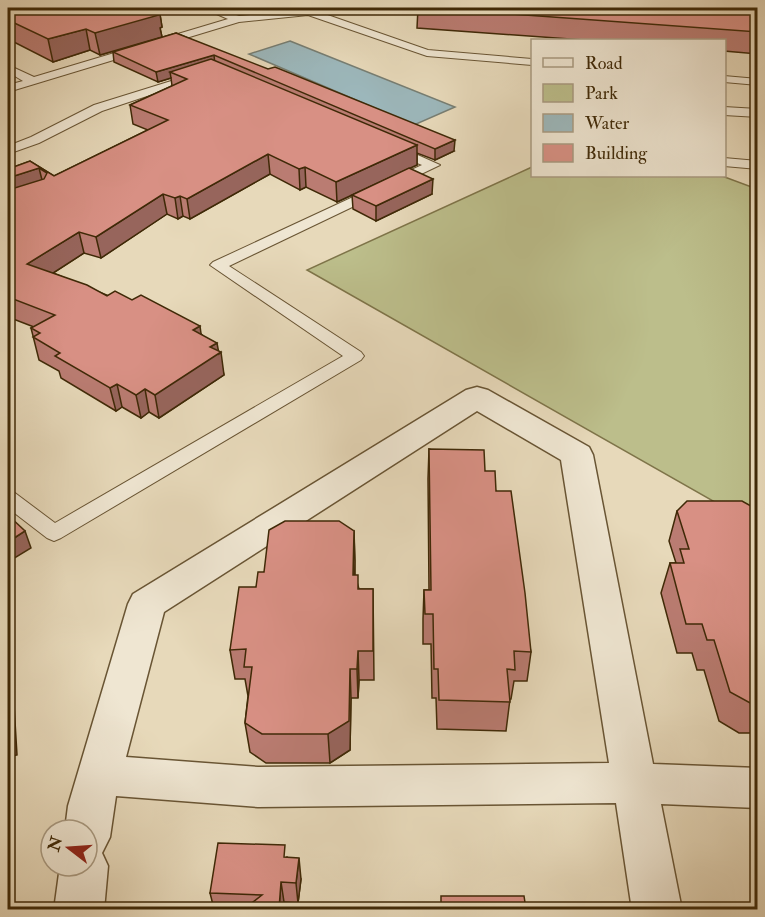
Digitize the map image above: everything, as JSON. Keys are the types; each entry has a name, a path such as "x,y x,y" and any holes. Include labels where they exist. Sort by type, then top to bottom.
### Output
{"street":[{"path":"89,818 99,775 147,604 477,396 577,455 657,909"},
{"path":"99,775 258,787 633,783 758,788"},
{"path":"79,909 83,878"}],"lane":[{"path":"208,8 238,19"},
{"path":"309,12 323,8"},
{"path":"8,89 238,19 282,11 309,12 427,53 531,62"},
{"path":"8,68 32,81"},
{"path":"8,150 35,140 98,108 214,70"},
{"path":"726,79 758,82"},
{"path":"726,111 758,113"},
{"path":"8,498 54,533 355,356 218,265 433,165 383,144"},
{"path":"726,162 758,165"}],"green space":[{"path":"531,167 531,177 725,177 757,189 757,526 307,270"}],"water":[{"path":"290,41 455,107 414,125 249,54"}],"building":[{"path":"8,8 154,8 146,10 159,15 95,33 86,29 48,39 8,20"},
{"path":"431,8 758,8 758,32"},
{"path":"176,33 268,69 275,67 455,140 435,149 214,55 156,72 113,52"},
{"path":"211,59 417,145 336,182 305,167 299,169 268,154 187,199 163,194 96,237 79,232 27,264 87,285 107,296 115,291 132,300 141,295 200,326 193,330 217,343 210,347 221,352 155,395 145,389 136,395 117,384 110,388 55,356 60,353 33,337 40,333 31,328 55,315 8,297 8,190 44,179 47,173 39,168 8,178 8,169 30,161 54,176 168,120 130,105 187,79 170,72"},
{"path":"409,168 433,179 376,206 352,195"},
{"path":"429,449 484,450 485,471 495,471 496,491 511,491 531,652 514,651 515,670 507,669 510,702 439,700 438,669 434,669 433,614 425,614 424,590 431,590"},
{"path":"687,501 742,501 758,510 758,704 752,704 730,692 714,640 707,640 702,624 686,624 670,563 684,563 680,549 689,549 677,511"},
{"path":"8,515 25,531 8,542"},
{"path":"285,521 339,521 354,531 353,575 358,575 358,589 373,589 373,651 358,651 357,669 350,669 349,721 328,734 262,734 245,723 252,667 244,667 246,649 230,650 239,587 256,587 258,572 264,572 269,530"},
{"path":"218,843 285,845 284,857 299,858 296,883 281,882 279,909 244,909 262,895 210,893"},
{"path":"441,896 524,896 526,909 441,909"}]}
